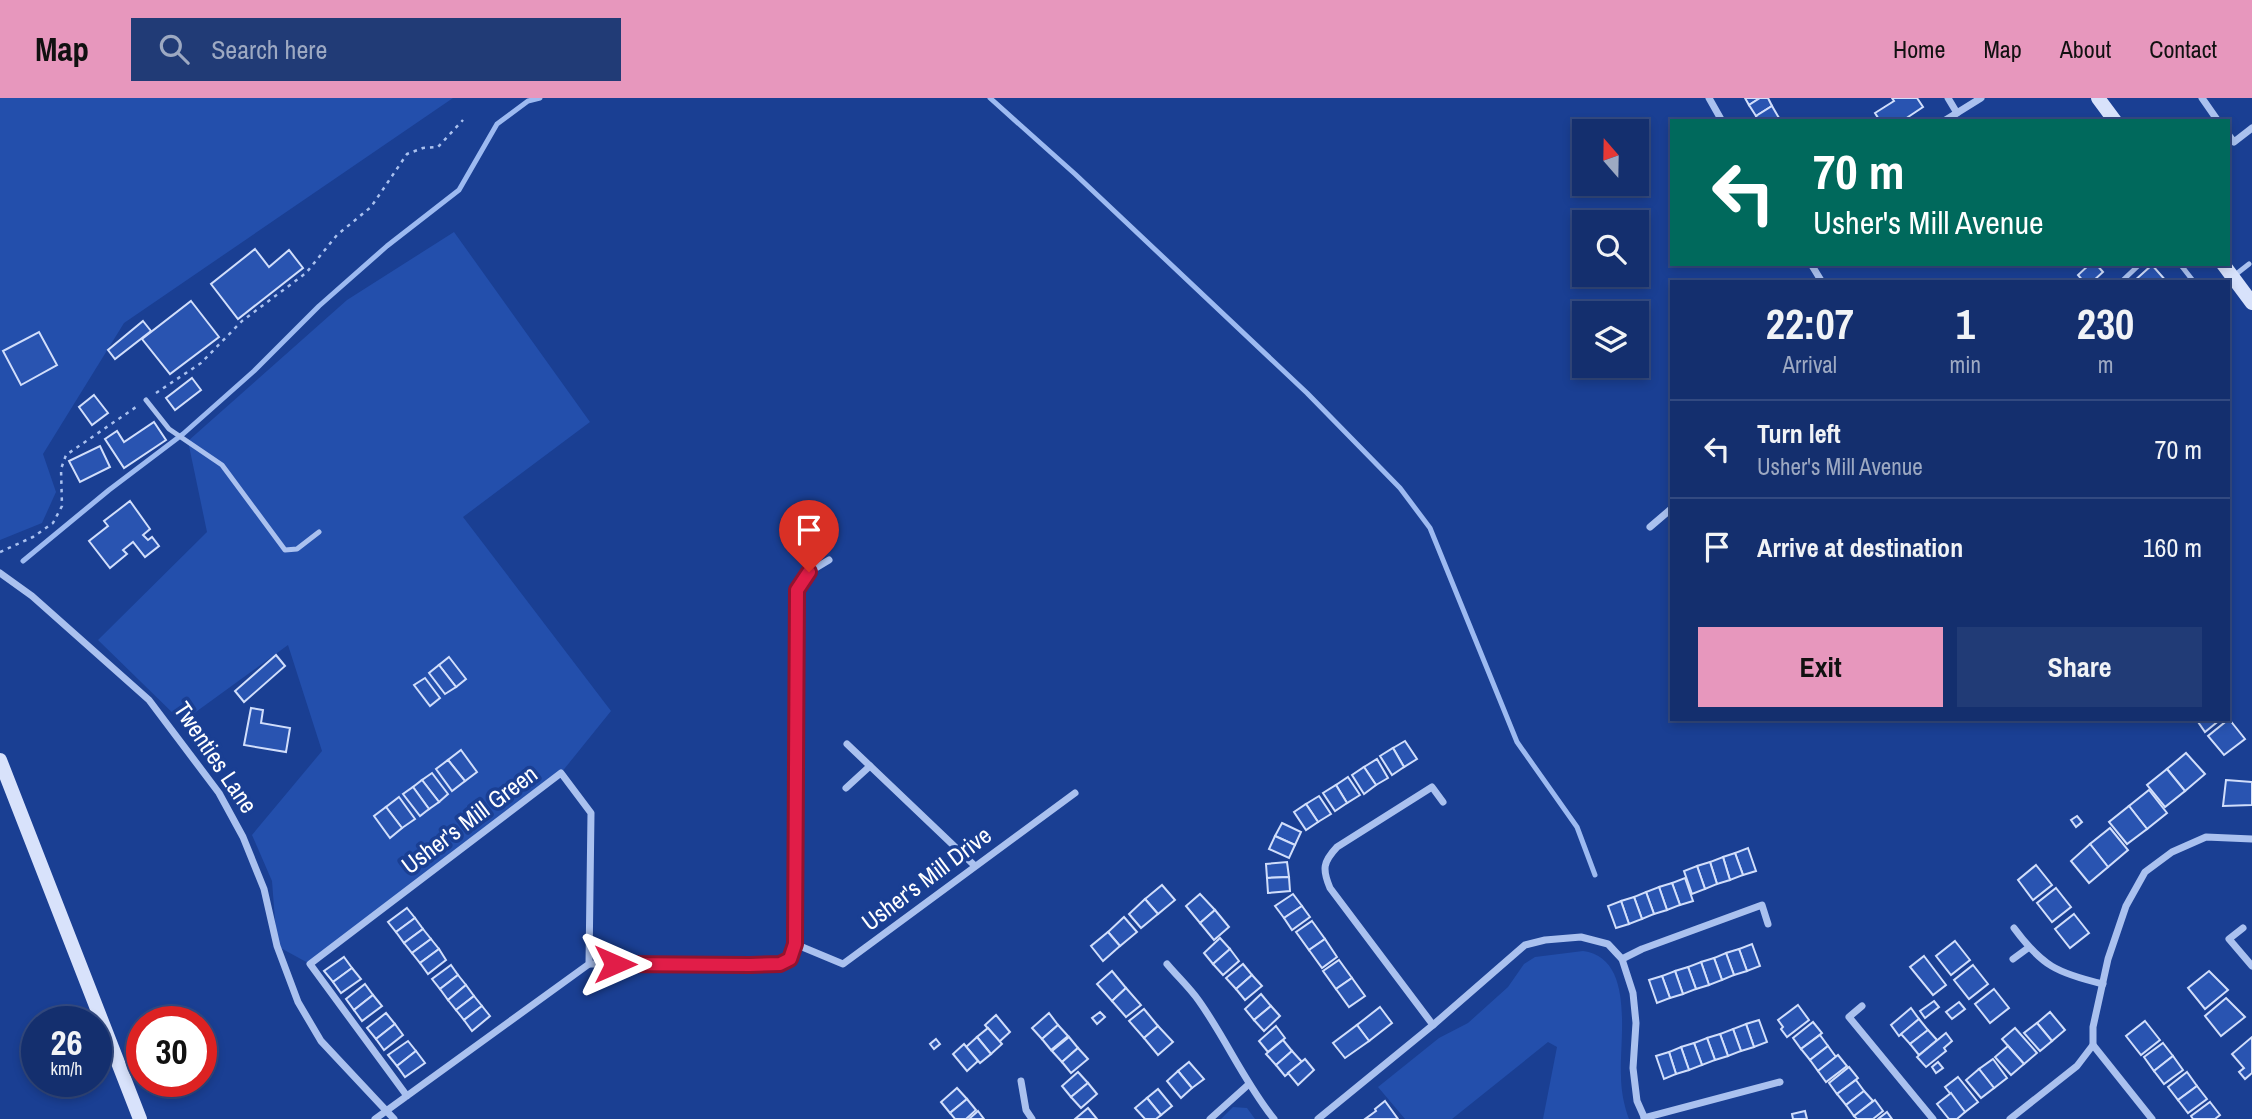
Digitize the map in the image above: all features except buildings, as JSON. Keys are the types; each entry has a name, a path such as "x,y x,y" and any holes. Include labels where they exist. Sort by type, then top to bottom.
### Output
{"street":[{"path":"1709,98 1722,119"},
{"path":"1948,98 1957,113"},
{"path":"1947,119 1981,98"},
{"path":"2202,98 2217,119"},
{"path":"2101,99 2114,119"},
{"path":"2230,137 2234,142 2252,128"},
{"path":"2224,266 2252,303"},
{"path":"1650,527 1670,510"},
{"path":"375,1119 589,964 780,964 790,959 795,944 797,590 809,572 829,560"},
{"name":"Twenties Lane","path":"0,573 32,596 149,700 219,793 243,837 264,889 277,946 298,1002 321,1041 394,1119"},
{"path":"847,744 974,865"},
{"path":"0,760 140,1119"},
{"path":"846,788 870,766"},
{"name":"Usher's Mill Green","path":"407,1096 310,964 561,773 591,813 589,964"},
{"path":"1433,1025 1330,888 1323,871 1325,860 1338,847 1432,787 1443,802"},
{"name":"Usher's Mill Drive","path":"795,944 843,964 1074,793"},
{"path":"2010,1119 2077,1066 2093,1045 2093,1027 2108,959 2126,906 2146,872 2172,852 2206,837 2252,839"},
{"path":"1622,959 1642,949 1762,905 1768,924"},
{"path":"2014,928 2028,948 2049,967 2103,984"},
{"path":"2242,928 2229,939 2252,966"},
{"path":"1318,1119 1525,945 1545,940 1581,937 1608,944 1622,959 1633,993 1636,1023 1633,1068 1637,1101 1644,1119 1780,1082"},
{"path":"2013,959 2028,948"},
{"path":"1167,964 1198,999 1249,1084 1275,1119"},
{"path":"1863,1006 1849,1017 1933,1119"},
{"path":"2093,1045 2152,1119"},
{"path":"1021,1081 1026,1110 1032,1119"},
{"path":"1210,1119 1249,1084"}],"lane":[{"path":"2232,277 2249,264"},
{"path":"2123,280 2138,266"},
{"path":"2182,266 2192,280"},
{"path":"146,401 169,429 222,465 285,550 297,549 319,532"}],"path":[{"path":"0,552 33,537 53,523 62,506 61,469 66,455 201,363 242,321 306,273 337,235 372,207 407,154 423,148 438,147 463,120"}],"shaded area":[{"path":"0,98 453,98 124,323 43,454 56,492 42,523 0,540"},
{"path":"454,232 590,422 463,517 611,711 561,773 310,964 277,946 272,881 252,835 322,751 288,645 182,722 98,640 207,532 188,441 347,300"},
{"path":"1583,951 1600,957 1611,968 1618,984 1622,1022 1622,1087 1629,1119 1543,1119 1557,1047 1548,1042 1452,1119 1405,1119 1378,1087 1439,1038 1468,1023 1508,987 1524,964 1535,957"},
{"path":"1233,1107 1247,1108 1255,1119 1221,1119"}],"waterway":[{"path":"23,561 109,490 183,434 254,371 319,306 387,246 459,190 497,124 528,101 540,98"},
{"path":"990,98 1075,174 1307,393 1400,488 1430,528 1517,742 1577,827 1595,875"}],"route":[{"path":"615,964 750,965 780,964 790,959 795,944 797,590 809,572"}]}
